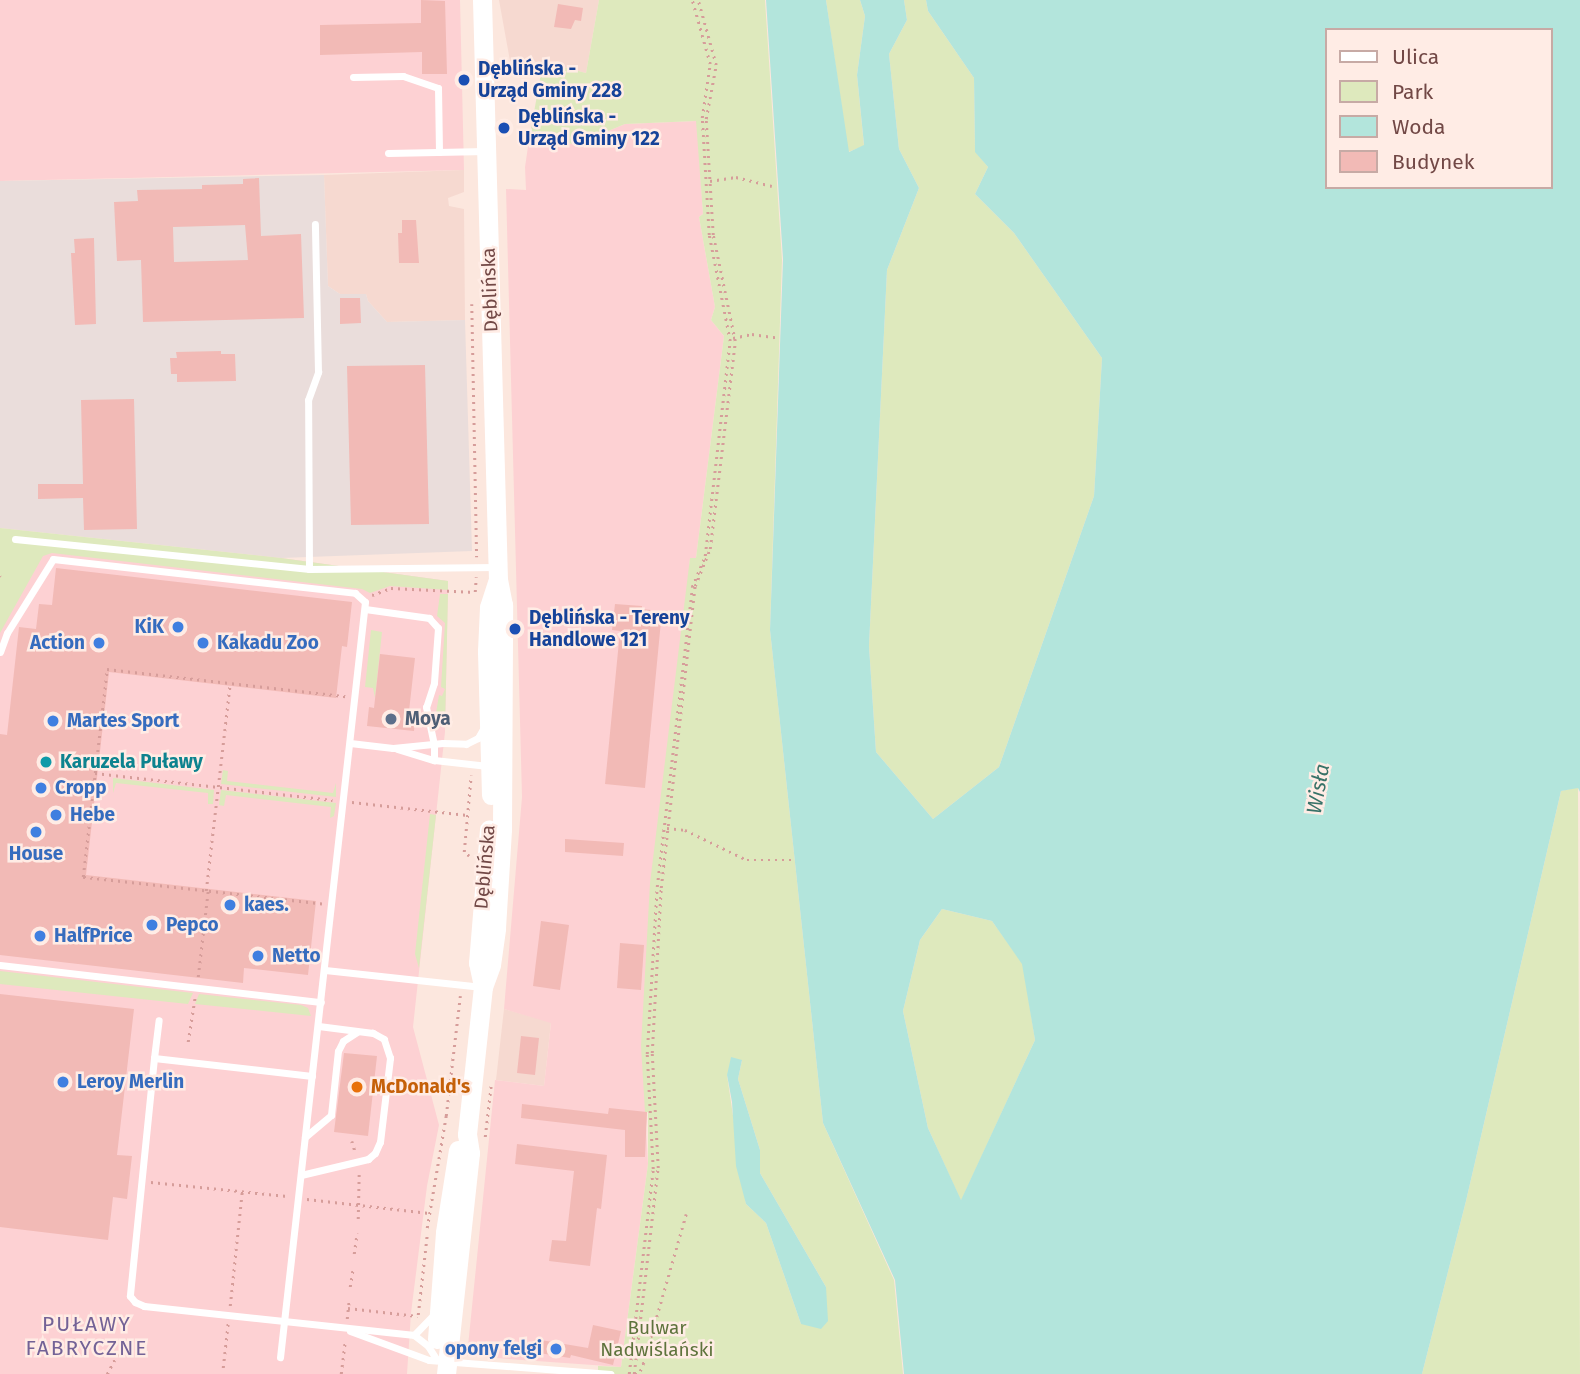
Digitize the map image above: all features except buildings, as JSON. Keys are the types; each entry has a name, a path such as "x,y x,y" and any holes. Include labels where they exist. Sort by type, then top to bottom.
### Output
{"main road":[{"name":"Dęblińska","path":"482,0 498,573 503,604 491,760"},
{"name":"Dęblińska","path":"441,1367 470,1153 467,1134 483,987 491,965 496,928 489,713 489,607 498,573"},
{"name":"Dęblińska","path":"441,1367 439,1306 449,1206 459,1146 467,1134"}],"lane":[{"path":"353,77 403,76 438,88 439,152"},
{"path":"388,153 486,151"},
{"path":"309,569 308,400 318,372 315,224"},
{"path":"15,539 309,569 477,567 498,573"},
{"path":"0,652 8,633 53,559 355,593 363,598 365,610 280,1357"},
{"path":"365,610 429,618 438,628 434,683 426,707 434,744 434,760"},
{"path":"393,748 466,744 478,738 489,713"},
{"path":"350,743 393,748 434,760 491,760"},
{"path":"466,744 491,760"},
{"path":"0,965 321,1002"},
{"path":"325,970 483,987"},
{"path":"159,1020 130,1296 144,1306 346,1330 368,1328 414,1335 428,1346 441,1367"},
{"path":"301,1175 368,1159 380,1142 390,1058 384,1039 361,1031 318,1026"},
{"path":"305,1137 331,1115 338,1051 350,1034 361,1031"},
{"path":"154,1058 312,1076"},
{"path":"414,1335 430,1320 439,1306"},
{"path":"346,1330 441,1367 608,1374"}],"path":[{"path":"692,0 710,64 702,118 708,181"},
{"path":"629,1374 653,1169 647,1054 665,828 692,587 705,556 732,338 709,235 706,119 716,65 698,0"},
{"path":"708,181 736,177 772,186"},
{"path":"363,598 391,588 475,594 477,567 472,294"},
{"path":"732,338 752,334 779,338"},
{"path":"332,905 83,877 107,669 355,698"},
{"path":"188,1042 197,988 230,683"},
{"path":"474,859 464,852 467,815 491,760"},
{"path":"95,773 467,815"},
{"path":"665,828 685,830 747,860 794,859"},
{"path":"634,1374 659,1168 652,1054 665,828"},
{"path":"414,1325 418,1316 429,1213 446,1116 460,985"},
{"path":"352,1140 358,1161 358,1219"},
{"path":"141,1181 429,1213"},
{"path":"223,1368 242,1191"},
{"path":"634,1374 640,1371 643,1364 686,1214"},
{"path":"355,1254 357,1233"},
{"path":"350,1287 353,1267"},
{"path":"341,1374 349,1301"},
{"path":"348,1308 418,1316"},
{"path":"107,1374 126,1339"}],"shaded area":[{"path":"0,0 460,0 464,170 0,181"},
{"path":"499,0 599,0 586,73 543,62 510,61"},
{"path":"697,121 703,214 699,217 715,307 711,320 724,336 696,558 690,558 646,1127 648,1164 621,1367 467,1356 495,1080 544,1086 551,1023 504,1009 522,797 506,189 526,190 525,167 529,140 577,144 625,124"},
{"path":"464,170 464,192 448,198 449,206 464,209 465,320 387,322 368,301 366,294 340,294 328,286 324,175"},
{"path":"324,175 328,286 340,294 366,294 368,301 387,322 465,320 472,551 281,558 0,528 0,181"},
{"path":"33,533 281,558 448,581 445,732 413,1027 439,1125 427,1186 411,1313 407,1374 0,1374 0,622"},
{"path":"504,1009 551,1022 544,1086 496,1080"}],"green space":[{"name":"Bulwar Nadwiślański","path":"599,0 765,0 782,260 770,630 823,1123 894,1280 903,1374 598,1374 598,1366 621,1367 648,1164 648,1112 645,1112 641,1046 650,883 690,558 696,558 724,336 711,320 715,307 699,217 703,214 696,121 625,124 577,144 529,140 543,62 586,73","holes":["742,1060 738,1079 760,1150 760,1173 826,1287 801,1324 766,1223 746,1204 727,1075"]},
{"path":"826,0 860,0 865,16 857,75 864,146 848,152"},
{"path":"904,0 926,0 928,11 974,78 975,151 988,167 975,194 1014,233 1102,358 1094,496 999,767 933,819 876,752 869,646 887,270 919,188 899,149 889,54 907,20"},
{"path":"0,528 281,558 448,581 448,590 390,586 370,593 362,589 52,553 43,556 0,633"},
{"path":"440,594 448,594 445,727 441,712 436,713 439,695 442,696 445,689 441,687 445,623 437,616"},
{"path":"371,630 382,632 375,698 373,688 365,687"},
{"path":"223,770 228,771 227,781 333,793 336,783 336,797 221,784"},
{"path":"113,778 214,790 213,804 208,804 208,793 116,783 113,793"},
{"path":"1578,787 1580,1374 1422,1374 1466,1201 1561,791"},
{"path":"221,790 336,803 334,816 330,818 331,807 226,795 224,806 219,805"},
{"path":"430,814 436,815 419,968 415,954"},
{"path":"942,909 992,921 1023,964 1035,1040 961,1201 928,1128 903,1011 920,940"},
{"path":"0,971 193,993 188,1004 0,984"},
{"path":"199,994 301,1005 308,1008 311,1016 195,1004"}],"water":[{"name":"Wisła","path":"766,0 826,0 849,152 864,145 857,75 865,16 860,0 904,0 907,20 889,54 899,149 919,188 887,270 869,646 876,752 933,819 999,767 1094,496 1102,358 1014,233 975,194 988,167 975,152 974,78 928,11 926,0 1580,0 1580,792 1578,788 1561,791 1466,1201 1422,1374 904,1374 895,1280 823,1123 770,630 783,259","holes":["942,909 992,921 1022,964 1035,1040 961,1200 928,1128 903,1011 920,940"]},
{"path":"731,1057 742,1060 738,1079 760,1150 760,1173 826,1287 828,1321 821,1329 801,1324 766,1223 746,1204 736,1166 732,1102 727,1075"}],"place":[{"name":"Dęblińska - Urząd Gminy 228","path":"464,80"},
{"name":"Dęblińska - Urząd Gminy 122","path":"504,128"},
{"name":"KiK","path":"178,627"},
{"name":"Dęblińska - Tereny Handlowe 121","path":"515,629"},
{"name":"Action","path":"99,643"},
{"name":"Kakadu Zoo","path":"203,643"},
{"name":"Moya","path":"391,719"},
{"name":"Martes Sport","path":"53,721"},
{"name":"Karuzela Puławy","path":"46,762"},
{"name":"Cropp","path":"41,788"},
{"name":"Hebe","path":"56,815"},
{"name":"House","path":"36,832"},
{"name":"kaes.","path":"230,905"},
{"name":"Pepco","path":"152,925"},
{"name":"HalfPrice","path":"40,936"},
{"name":"Netto","path":"258,956"},
{"name":"Leroy Merlin","path":"63,1082"},
{"name":"McDonald's","path":"357,1087"},
{"name":"opony felgi","path":"556,1349"}],"district":[{"name":"PUŁAWY FABRYCZNE","path":"87,1336"}]}
